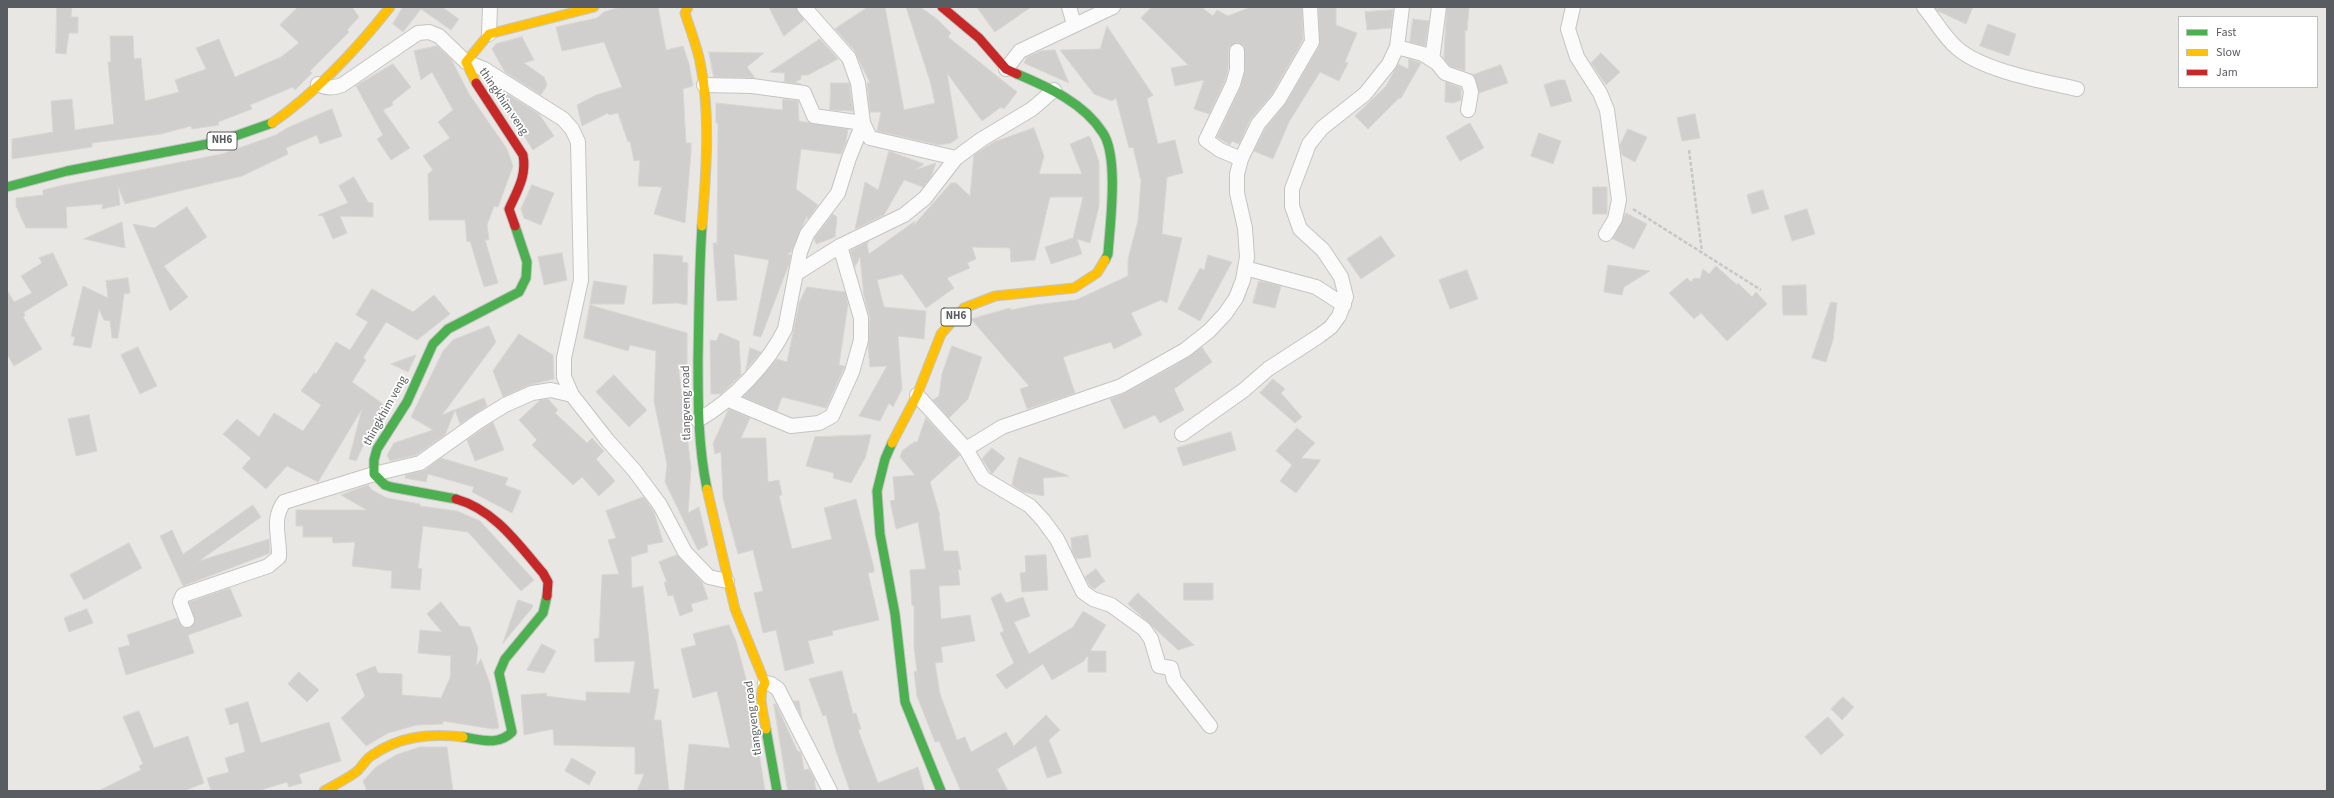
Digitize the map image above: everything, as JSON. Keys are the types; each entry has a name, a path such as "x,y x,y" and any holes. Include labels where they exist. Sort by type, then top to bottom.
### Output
{"main road":[{"name":"NH6","path":"7,187 67,171 218,142 272,123 301,103 318,84 356,50 390,7"},
{"path":"466,62 489,34 545,18 594,7"},
{"name":"NH6","path":"941,791 905,702 895,614 880,534 876,491 886,459 904,417 917,395 941,334 964,308 995,296 1074,288 1097,273 1108,254 1112,206 1112,160 1104,134 1084,112 1054,90 1006,69 979,38 942,7"},
{"name":"tlangveng road","path":"684,9 700,61 704,84 706,172 699,277 698,420 701,460 726,581 735,609 764,683 762,698 777,791"},
{"name":"thingkhim veng","path":"374,474 374,460 377,449 407,402 433,344 448,329 519,292 526,278 527,262 509,209 525,167 524,155 484,97 469,72 466,62"},
{"path":"328,790 356,772 370,757 391,744 418,736 447,735 493,741 504,740 512,732 499,673 505,659 543,613 548,591 548,582 543,573 505,529 486,512 458,499 391,488 385,485 374,474"}],"street":[{"path":"489,34 490,7"},
{"path":"804,7 849,58 858,83 863,123 870,138 956,158"},
{"path":"1069,7 1074,24"},
{"path":"1006,69 1020,51 1074,24 1113,7"},
{"path":"966,449 1002,426 1121,386 1186,350 1210,331 1225,314 1236,298 1247,257 1245,228 1237,193 1237,174 1241,159 1258,124 1279,99 1312,42 1310,7"},
{"path":"1182,434 1244,390 1268,369 1331,327 1344,305 1346,297 1341,277 1324,250 1300,229 1292,206 1292,189 1309,144 1322,128 1365,94 1388,64 1397,47 1402,7"},
{"path":"1432,60 1439,7"},
{"path":"1573,7 1568,29 1576,57 1600,93 1607,110 1619,200 1614,219 1606,234"},
{"path":"1924,7 1951,42 1965,55 2022,76 2076,89"},
{"path":"318,84 324,88 332,88 342,84 418,33 429,32 439,36 466,62 484,69 563,119 576,135 578,142 581,280 564,358 564,377 572,395 608,441 634,470 660,505 686,552 697,567 709,577 726,581"},
{"path":"1397,47 1424,54 1445,73 1468,81 1471,92 1468,110"},
{"path":"1237,51 1237,70 1233,84 1206,140 1220,150 1241,159"},
{"path":"704,84 752,86 804,93 814,116 863,123"},
{"path":"797,273 840,246 904,215 925,198 956,158 982,139 1032,109 1054,90"},
{"path":"698,420 729,400 763,361 781,337 785,329 800,252 807,234 838,193 849,158 863,123"},
{"path":"729,400 791,426 819,423 832,416 852,372 861,340 861,318 840,246"},
{"path":"1245,268 1316,287 1344,305"},
{"path":"187,620 180,602 183,595 268,566 279,557 275,523 277,511 284,502 374,474 420,463 479,421 505,405 532,393 551,390 572,395"},
{"path":"917,395 966,449 983,478 1030,506 1043,520 1057,539 1083,592 1093,599 1111,605 1144,629 1151,639 1159,666 1171,668 1174,680 1210,726"},
{"path":"764,683 771,684 778,689 830,791"}],"path":[{"path":"1688,150 1702,252"},
{"path":"1619,200 1761,290"}],"building":[{"path":"57,7 72,7 71,17 78,17 78,33 69,33 66,54 56,53"},
{"path":"298,7 352,7 359,17 347,30 349,32 310,71 312,73 295,90 293,87 250,105 252,109 218,122 219,125 192,129 191,126 161,134 92,143 92,147 12,159 12,139 53,132 51,101 72,99 75,130 114,124 108,62 111,62 110,36 133,36 134,59 141,58 145,101 179,92 175,80 206,69 196,48 219,39 235,77 281,57 299,43 280,25"},
{"path":"403,7 442,7 459,19 451,30 421,9 403,32 393,24"},
{"path":"621,7 658,7 666,50 683,46 689,64 693,86 683,89 686,143 691,143 685,223 654,214 662,187 638,186 640,160 634,161 630,141 628,142 618,113 609,115 608,113 582,126 577,105 596,95 622,87 604,42 562,51 556,27 597,18 604,12"},
{"path":"769,7 796,7 804,20 784,36"},
{"path":"868,7 885,7 904,110 935,103 930,81 906,7 920,7 937,19 951,33 948,37 1017,92 1004,109 1001,107 982,121 947,73 958,138 951,143 939,145 877,131 881,112 870,112 867,83 870,83 854,50 835,29"},
{"path":"977,7 1031,7 995,32"},
{"path":"1152,7 1201,7 1213,16 1217,10 1228,16 1251,7 1302,7 1303,40 1272,94 1250,120 1239,144 1232,141 1230,145 1217,137 1241,86 1245,70 1244,46 1237,43 1229,47 1228,69 1225,81 1209,114 1194,109 1204,80 1175,86 1171,68 1188,65 1141,18"},
{"path":"1319,7 1336,7 1336,25 1357,33 1345,62 1348,63 1339,81 1320,72 1289,122 1273,159 1254,151 1265,129 1286,103 1319,46"},
{"path":"1447,7 1469,7 1467,31 1465,30 1465,71 1450,66 1444,59"},
{"path":"1935,7 1973,7 1966,24 1938,11"},
{"path":"1393,10 1391,28 1367,30 1365,12"},
{"path":"1413,19 1429,21 1425,46 1410,42"},
{"path":"1988,24 2016,34 2009,56 1980,46"},
{"path":"1107,26 1153,95 1147,99 1158,144 1175,140 1183,173 1167,177 1162,234 1182,238 1167,303 1161,300 1131,313 1142,335 1114,349 1111,342 1063,357 1075,393 1027,409 1020,389 1029,386 971,319 1010,308 1011,310 1035,305 1076,300 1128,276 1128,259 1138,221 1141,181 1133,147 1129,148 1116,98 1112,101 1094,94 1060,50 1100,49"},
{"path":"522,37 534,60 524,63 544,77 547,85 541,95 505,72 492,49 496,44"},
{"path":"820,39 838,59 808,75 801,75 801,79 795,82 801,84 784,82 785,73 770,72"},
{"path":"437,46 451,59 469,94 507,149 513,166 498,207 494,206 487,225 489,240 485,240 498,283 484,287 470,241 467,242 465,220 429,220 428,174 433,170 423,156 450,138 438,122 453,110 432,72 421,80 414,51"},
{"path":"1055,50 1069,83 1024,63 1027,57 1041,51"},
{"path":"709,52 764,53 747,67 755,78 714,77"},
{"path":"1601,53 1620,72 1606,85 1591,63"},
{"path":"1409,59 1421,63 1401,98 1399,98 1368,129 1355,116 1386,86 1398,64 1408,69"},
{"path":"393,64 411,87 392,102 393,105 383,110 410,148 391,160 377,139 383,135 356,86"},
{"path":"1501,65 1508,83 1479,93 1473,75"},
{"path":"1559,80 1565,80 1572,101 1551,107 1544,85"},
{"path":"1446,82 1461,88 1461,100 1453,103 1445,102"},
{"path":"831,83 849,83 853,111 830,110"},
{"path":"504,92 539,114 554,136 533,150 498,96"},
{"path":"783,99 798,101 799,121 848,129 846,142 841,154 801,149 796,189 818,205 808,219 807,216 791,252 787,254 791,255 789,264 761,337 753,335 769,260 734,254 737,300 717,301 713,243 717,243 718,123 716,123 716,103 782,110"},
{"path":"332,109 342,136 320,144 317,135 286,148 288,154 242,176 125,204 118,186 120,205 102,209 103,204 66,207 67,228 26,228 16,206 16,198 43,195 43,190 222,154 276,135 287,128"},
{"path":"1695,114 1700,138 1682,141 1677,118"},
{"path":"1470,123 1484,148 1460,161 1446,137"},
{"path":"1034,128 1044,156 1039,174 1082,174 1070,144 1089,136 1091,139 1099,162 1099,206 1090,243 1077,239 1082,254 1051,264 1045,247 1073,238 1083,197 1050,197 1035,260 1011,262 1010,248 972,247 976,259 967,263 970,268 947,278 954,288 926,308 902,274 877,280 884,307 926,311 924,339 898,336 902,389 893,407 889,403 880,421 859,416 887,366 870,367 868,347 870,318 864,296 860,257 855,267 850,251 869,241 867,245 869,254 915,221 913,226 951,183 956,183 970,196 974,155 994,142"},
{"path":"1628,129 1647,137 1635,162 1622,155 1620,145"},
{"path":"1539,133 1561,141 1553,164 1531,156"},
{"path":"889,151 924,164 915,170 936,163 931,177 923,187 904,180 884,215 855,229 865,182 878,190"},
{"path":"354,177 368,202 373,203 373,217 340,216 347,233 333,239 323,216 318,215 348,203 339,186"},
{"path":"532,185 554,193 541,225 524,218 521,209"},
{"path":"1593,187 1607,187 1607,214 1593,214"},
{"path":"1763,190 1769,209 1752,214 1747,195"},
{"path":"187,207 207,237 164,266 188,297 170,311 133,224 154,228"},
{"path":"1807,209 1815,234 1792,241 1784,216"},
{"path":"1626,213 1647,224 1634,249 1613,239"},
{"path":"833,214 837,217 835,237 816,244 814,238"},
{"path":"122,222 125,248 84,239"},
{"path":"1381,236 1395,256 1361,279 1347,259"},
{"path":"53,253 68,285 24,312 25,316 23,317 42,349 14,366 7,354 7,290 14,302 32,293 21,276 42,263 39,258"},
{"path":"562,253 567,280 544,285 538,257"},
{"path":"654,254 683,256 682,262 688,263 687,305 677,303 653,304"},
{"path":"1208,255 1232,262 1200,321 1178,309 1200,268 1204,270"},
{"path":"1608,265 1650,271 1624,287 1622,295 1604,292"},
{"path":"1716,266 1737,285 1738,283 1752,297 1756,292 1767,304 1727,341 1701,313 1694,319 1669,293 1687,278 1691,282 1694,278 1700,279 1703,269 1709,274"},
{"path":"1467,270 1478,299 1450,309 1439,280"},
{"path":"128,278 130,293 124,294 118,338 112,338 110,321 104,320 99,309 91,348 73,345 75,337 71,336 83,286 108,298 106,281"},
{"path":"594,281 627,286 624,304 590,304"},
{"path":"1259,281 1281,286 1275,308 1253,303"},
{"path":"1806,285 1807,315 1783,315 1782,286"},
{"path":"807,287 845,292 848,304 839,365 845,366 826,408 782,397 777,411 743,397 777,359 787,362 799,303"},
{"path":"372,289 413,312 434,295 450,314 417,340 386,322 363,358 366,360 352,382 383,404 356,461 349,459 362,409 318,482 287,466 266,489 242,468 251,458 223,434 237,419 259,437 274,413 303,431 321,405 301,391 314,373 316,374 336,342 350,350 368,322 356,315"},
{"path":"1831,302 1837,303 1833,340 1826,362 1812,358"},
{"path":"590,305 687,333 687,366 678,364 691,468 688,513 699,507 708,545 698,550 665,482 667,464 654,401 656,351 630,345 628,351 584,338"},
{"path":"489,326 496,342 442,415 484,398 487,406 460,424 455,410 445,435 416,455 390,461 387,455 394,443 433,430 411,417 443,351 453,340"},
{"path":"720,333 739,341 741,375 721,394 711,394 710,340 716,341"},
{"path":"519,334 553,355 554,379 529,385 503,397 493,371"},
{"path":"952,346 982,357 968,399 949,418 933,400 939,396 942,374"},
{"path":"138,347 157,386 140,394 121,355"},
{"path":"1202,347 1212,362 1174,389 1184,410 1160,423 1155,415 1124,429 1110,399 1125,393 1176,365"},
{"path":"750,348 761,352 746,370"},
{"path":"416,355 408,372 391,364"},
{"path":"614,375 647,410 629,427 596,392"},
{"path":"1273,379 1285,389 1281,393 1302,417 1295,423 1260,393"},
{"path":"548,399 558,410 555,413 587,443 592,438 604,451 596,459 615,481 599,496 582,477 573,485 532,445 537,440 519,420 540,400"},
{"path":"729,409 750,418 741,438 766,438 768,482 779,480 782,495 779,496 792,549 832,539 824,508 856,499 874,568 874,572 868,573 879,620 832,631 833,635 808,641 814,663 785,671 776,630 763,633 754,593 763,591 753,550 738,554 723,498 721,452 715,454 713,444"},
{"path":"89,415 97,451 76,456 68,419"},
{"path":"926,418 960,455 930,482 940,516 944,551 958,551 961,570 958,569 960,585 939,586 941,619 970,615 975,641 941,647 943,662 935,663 940,694 957,740 965,737 971,752 1006,732 1014,746 1046,715 1060,730 1049,740 1062,773 1047,778 1036,746 997,769 1008,791 961,791 939,741 935,742 917,696 914,672 917,671 914,648 914,605 912,606 910,570 926,569 918,522 896,529 890,501 895,500 893,477 915,475 900,457 902,451 914,442 917,442"},
{"path":"493,422 504,450 475,461 467,440"},
{"path":"1297,428 1315,443 1301,458 1321,460 1296,493 1280,481 1292,465 1276,451"},
{"path":"1231,432 1236,450 1183,466 1177,448"},
{"path":"871,435 865,458 851,483 833,478 834,473 806,466 815,437"},
{"path":"992,448 1005,458 992,474 982,459"},
{"path":"1019,457 1069,476 1043,478 1044,496 1023,492 1012,485"},
{"path":"441,458 508,478 505,485 521,491 512,513 472,492 474,487 428,474 426,482 405,478 406,475 425,470"},
{"path":"368,485 372,490 387,498 420,504 420,506 457,511 480,521 534,580 521,591 468,532 423,526 418,568 422,569 420,590 391,588 392,571 352,566 355,542 333,543 332,537 303,537 303,526 296,526 296,510 367,510 341,495"},
{"path":"644,497 654,512 663,542 647,545 648,552 631,557 632,588 643,586 654,689 659,689 654,720 661,720 669,791 637,791 644,774 635,774 635,747 554,745 553,729 524,735 521,695 547,693 546,696 586,701 586,692 630,693 635,661 595,662 594,639 599,638 602,575 619,574 608,540 616,538 606,511"},
{"path":"253,505 261,517 199,561 269,539 270,553 183,586 160,536 172,530 183,554"},
{"path":"1088,535 1091,557 1076,559 1072,551 1071,538"},
{"path":"129,543 142,568 84,600 70,575"},
{"path":"677,555 702,582 708,599 691,604 693,611 680,616 673,595 668,596 664,582 667,582 659,562"},
{"path":"1046,555 1048,590 1022,592 1020,573 1026,572 1025,556"},
{"path":"1096,569 1105,581 1094,589 1090,586 1085,577"},
{"path":"1184,583 1213,583 1213,600 1184,600"},
{"path":"230,588 242,616 188,635 194,653 126,675 118,648 130,645 127,635 177,618 182,627 190,628 195,621 189,602"},
{"path":"1001,593 1006,603 1023,597 1030,616 1014,622 1029,654 1073,627 1083,611 1106,625 1090,651 1106,651 1106,672 1088,672 1088,655 1084,661 1052,680 1043,664 1006,689 996,675 1014,663 1000,633 1004,631 991,598"},
{"path":"1138,593 1194,645 1178,650 1128,604"},
{"path":"518,600 533,605 532,608 503,643"},
{"path":"441,602 460,626 470,627 478,648 476,666 481,659 490,684 499,728 493,729 443,721 443,724 417,725 388,733 366,746 341,718 365,696 356,674 375,666 378,673 402,674 402,695 441,698 450,678 451,656 418,653 420,630 442,632 427,614"},
{"path":"87,609 93,623 69,632 64,618"},
{"path":"729,625 736,641 750,694 765,791 684,791 689,744 730,748 717,691 693,698 681,649 696,645 693,634"},
{"path":"542,644 556,651 544,673 527,670"},
{"path":"842,671 853,714 856,713 861,729 858,730 878,783 918,767 925,791 850,791 835,748 826,715 823,716 809,679"},
{"path":"299,672 319,690 307,702 288,684"},
{"path":"1843,697 1854,707 1842,720 1831,709"},
{"path":"794,701 799,701 802,718"},
{"path":"248,702 261,743 329,722 341,761 299,774 302,783 289,787 287,782 258,791 211,791 207,778 229,772 225,758 245,752 238,722 230,725 225,709"},
{"path":"774,704 776,704 797,750 801,753 804,770 809,769 814,778 816,791 788,791"},
{"path":"139,711 154,748 188,736 204,783 184,791 98,791 141,770 139,766 143,764 123,717"},
{"path":"1828,717 1844,735 1821,755 1805,737"},
{"path":"420,747 447,747 453,791 367,791 363,781 376,767 396,755"},
{"path":"572,758 596,772 589,785 565,771"}],"traffic: fast":[{"path":"1017,74 1053,90 1076,105 1095,122 1103,133 1108,144 1112,174 1108,254 1105,260"},
{"path":"7,187 67,171 218,142 272,123"},
{"path":"456,499 385,485 374,474 374,460 377,449 407,402 433,344 448,329 519,292 526,278 527,262 515,226"},
{"path":"702,226 699,292 698,391 700,440 707,489"},
{"path":"892,443 885,459 877,491 880,534 895,614 905,702 941,791"},
{"path":"463,737 495,741 512,732 499,673 505,659 543,613 547,596"},
{"path":"766,729 777,791"}],"traffic: slow":[{"path":"272,123 321,84 364,39 390,7"},
{"path":"476,83 466,62 489,34 594,7"},
{"path":"688,7 685,13 699,56 706,102 707,144 702,226"},
{"path":"892,443 917,395 941,334 964,308 995,296 1074,288 1097,273 1105,260"},
{"path":"707,489 735,609 765,683 761,700 766,729"},
{"path":"324,791 345,780 358,770 367,759 393,744 404,740 427,736 439,735 463,737"}],"traffic: jam":[{"path":"942,7 979,38 1006,69 1017,74"},
{"path":"476,83 523,155 524,170 518,190 509,209 515,226"},
{"path":"456,499 483,511 505,529 543,573 548,582 547,596"}]}
